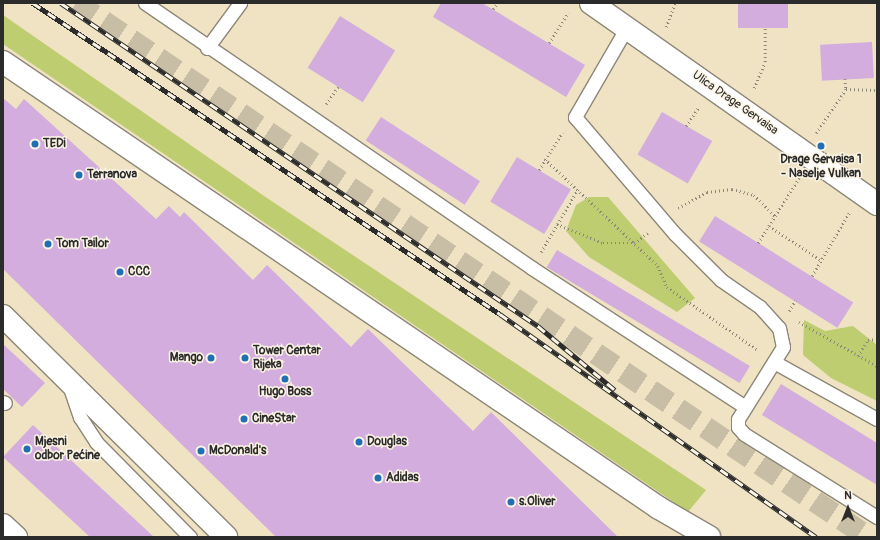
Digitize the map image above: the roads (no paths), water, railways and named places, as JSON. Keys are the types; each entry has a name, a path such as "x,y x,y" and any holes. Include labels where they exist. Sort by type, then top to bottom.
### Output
{"street":[{"name":"Ulica Drage Gervaisa","path":"591,3 877,204"},
{"path":"3,62 659,508 709,537"},
{"path":"3,316 226,537"},
{"path":"3,525 16,537"}],"lane":[{"path":"145,3 207,48 532,268 745,407"},
{"path":"207,48 240,3"},
{"path":"627,27 575,117 664,222 721,280 760,307 779,328 783,347 738,419 744,434 877,517"},
{"path":"774,362 877,419"},
{"path":"67,380 80,417 96,442 190,537"}],"tunnel":[{"path":"76,3 868,537"}],"railway":[{"path":"33,3 500,314 816,537"},
{"path":"61,3 538,326 615,390"}],"place":[{"name":"TEDi","path":"35,144"},
{"name":"Drage Gervaisa 1 - Naselje Vulkan","path":"821,146"},
{"name":"Terranova","path":"79,175"},
{"name":"Tom Tailor","path":"48,244"},
{"name":"CCC","path":"120,272"},
{"name":"Mango","path":"211,358"},
{"name":"Tower Centar Rijeka","path":"245,358"},
{"name":"Hugo Boss","path":"285,379"},
{"name":"CineStar","path":"244,419"},
{"name":"Douglas","path":"359,442"},
{"name":"Mjesni odbor Pećine","path":"27,449"},
{"name":"McDonald's","path":"201,451"},
{"name":"Adidas","path":"378,478"},
{"name":"s.Oliver","path":"511,502"}]}
